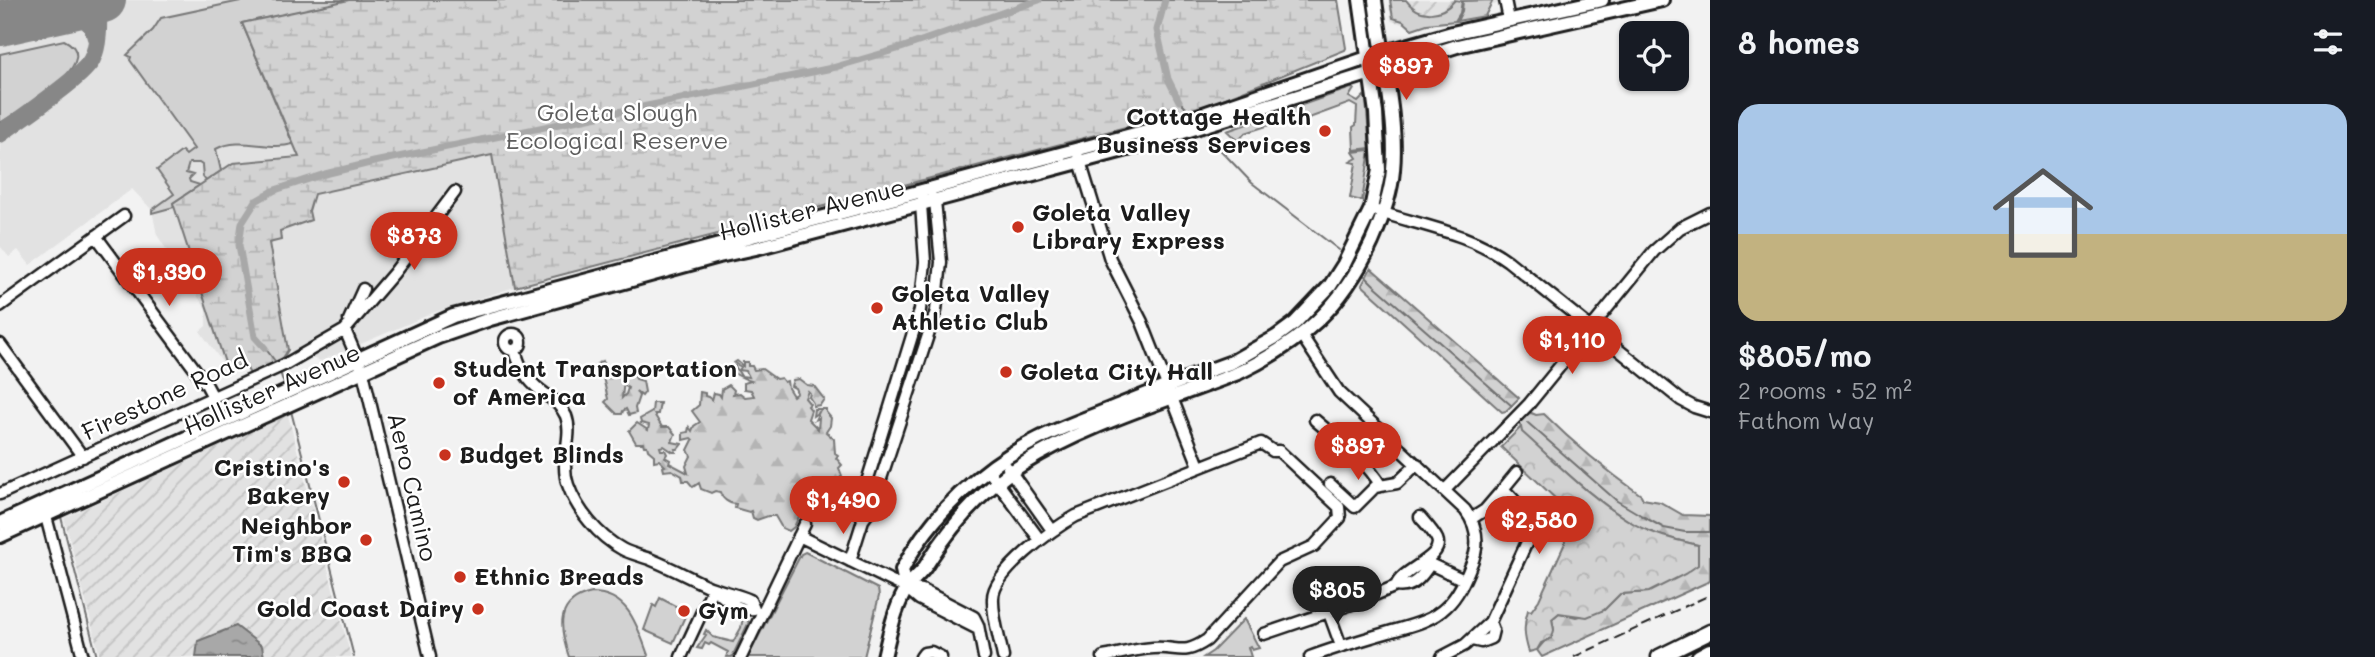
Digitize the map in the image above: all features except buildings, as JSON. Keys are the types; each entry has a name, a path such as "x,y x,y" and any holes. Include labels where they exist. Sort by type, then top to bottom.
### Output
{"highway":[{"path":"1659,657 1710,632"},
{"path":"1699,657 1710,652"}],"main road":[{"path":"884,657 906,588 918,578 942,540 961,517 998,482 1042,452 1171,392 1276,337 1295,323 1330,286 1377,211 1379,170 1376,113 1360,0"},
{"path":"906,588 902,570 919,540 954,499 1003,460 1056,430 1238,373 1302,336 1335,304 1365,256 1377,211 1393,169 1393,127 1375,0"},
{"name":"Hollister Avenue","path":"0,536 45,509 286,392 490,319 719,256 935,201 1181,122 1382,53 1509,20 1602,0"},
{"name":"Hollister Avenue","path":"0,523 45,509 290,405 433,324 487,306 926,189 1200,128 1457,46 1662,0"}],"street":[{"path":"1505,0 1509,20"},
{"path":"1078,156 1110,259 1142,322 1199,466"},
{"path":"850,561 863,520 871,509 931,329 938,299 941,262 935,201 926,189"},
{"path":"863,520 861,501 920,310 925,262 921,204 926,189"},
{"name":"Firestone Road","path":"0,494 274,370 345,330 394,273 455,192"},
{"path":"1377,211 1465,237 1489,247 1681,400 1710,412"},
{"path":"1445,490 1529,404 1661,243 1680,228 1710,213"},
{"path":"0,306 124,216"},
{"path":"96,236 213,397"},
{"path":"345,330 363,289"},
{"name":"Aero Camino","path":"345,330 361,365 430,657"},
{"path":"1302,336 1339,392 1445,490 1472,519 1477,541 1472,563 1464,580 1444,609 1426,620 1317,656"},
{"path":"0,344 83,457"},
{"path":"515,350 529,380 556,402 565,416 568,429 565,476 570,491 589,521 607,539 623,549 713,588 732,604 746,610 758,611"},
{"path":"890,405 903,409"},
{"path":"1315,420 1352,452 1381,486"},
{"path":"1352,452 1377,427"},
{"path":"1003,657 993,595 1004,576 1040,540 1076,516 1261,443 1273,451 1279,451 1339,507 1340,518 1314,546 1279,562 1207,640 1195,647 1179,651 1149,648 1103,657"},
{"path":"1003,460 1052,530"},
{"path":"1330,484 1355,507 1370,491 1397,482 1417,464"},
{"path":"989,471 1040,540"},
{"path":"1472,519 1485,510 1517,472"},
{"path":"1442,657 1472,640 1481,642 1491,638 1493,630 1490,622 1524,551 1528,532 1521,508 1503,489"},
{"path":"45,509 83,657"},
{"path":"1420,517 1438,541 1437,549 1429,562"},
{"path":"741,657 758,611 805,524"},
{"path":"799,536 906,588 922,590 968,612 978,625 984,657"},
{"path":"1264,634 1396,586 1398,581 1423,561 1464,580"},
{"path":"681,657 713,588"},
{"path":"1329,612 1341,646"},
{"path":"922,655 931,652 941,657"}],"shaded area":[{"path":"0,0 353,0 242,23 314,194 492,155 515,287 433,313 321,361 288,350 283,358 250,374 245,365 227,369 200,331 206,326 206,309 157,235 152,210 132,189 30,265 18,250 9,257 0,246"},
{"path":"1389,0 1517,0 1403,24 1391,21"},
{"path":"288,415 351,657 100,657 64,518"}],"green space":[{"path":"245,0 353,0 242,23 293,144 235,144 216,149 221,171 206,181 202,165 189,163 186,173 193,175 189,179 190,182 200,185 173,203 174,207 152,213 152,210 174,194 157,170 182,151 186,155 194,149 127,55 153,30 161,18"},
{"name":"Goleta Slough Ecological Reserve","path":"349,0 1338,0 1346,48 1203,107 515,287 492,155 314,194 309,211 311,220 280,231 281,240 269,243 288,350 283,358 250,374 245,365 227,369 173,203 233,163 299,157 242,23"},
{"path":"1390,0 1406,0 1417,10 1430,13 1443,10 1455,0 1462,1 1455,21 1427,24 1412,29 1403,21 1393,18"},
{"path":"1493,0 1485,16 1457,21 1463,1"},
{"path":"64,40 75,49 76,61 68,73 40,97 0,123 0,54"},
{"path":"1354,89 1349,97 1358,102 1364,96 1366,100 1370,148 1354,150 1353,127 1356,125 1357,107 1350,103 1290,125 1282,121 1245,133 1241,138 1244,141 1240,143 1227,131"},
{"path":"1370,150 1362,201 1350,198 1356,163 1350,162 1357,158 1353,152"},
{"path":"1371,268 1519,398 1502,412 1362,285"},
{"path":"603,361 606,369 619,369 624,380 622,398 628,388 625,386 624,373 632,371 636,379 643,381 645,392 642,396 636,391 639,396 636,413 629,415 626,409 622,414 617,414 605,402 608,399 597,364"},
{"path":"737,361 743,366 743,362 748,362 748,366 752,366 754,370 762,369 776,379 787,381 793,396 797,393 791,386 793,380 799,379 814,386 824,399 820,405 813,406 808,391 805,398 811,410 808,419 818,429 819,418 815,420 819,412 813,416 814,409 826,409 831,418 826,432 834,439 835,453 838,455 836,458 842,465 839,468 842,483 838,492 835,491 828,498 831,506 824,514 817,513 817,508 831,484 829,481 818,486 812,495 811,503 801,512 789,531 782,528 775,516 757,520 753,518 751,511 735,508 736,504 726,501 720,492 711,493 701,489 699,483 693,487 672,470 664,471 665,466 659,460 654,461 654,455 647,446 636,443 629,431 637,423 648,430 649,425 641,423 640,419 652,412 653,403 660,403 658,414 654,414 662,427 669,427 675,434 672,442 682,444 675,449 676,452 664,446 660,447 661,450 665,450 669,463 688,473 686,466 691,456 688,450 693,440 683,440 683,433 688,432 689,427 692,431 700,422 692,411 699,405 700,392 712,400 714,393 721,397 722,389 729,385 734,390 733,394 754,396 751,390 744,389 744,383 751,381 726,369 735,366 741,376 749,377 746,371 739,370 741,367 734,363"},
{"path":"1527,411 1536,415 1544,414 1643,499 1660,502 1683,515 1710,516 1710,581 1542,657 1537,650 1554,630 1552,619 1559,613 1576,617 1604,610 1620,594 1649,592 1698,545 1642,529 1605,504 1521,432 1516,420"},
{"path":"1521,427 1522,432 1576,482 1620,515 1650,532 1698,545 1698,565 1685,574 1649,592 1620,594 1604,610 1587,617 1559,613 1552,619 1552,638 1541,643 1537,650 1529,652 1525,631 1528,610 1531,611 1539,600 1565,543 1558,501 1501,447"},
{"path":"805,552 878,589 879,596 864,657 748,657 801,554"},
{"path":"592,593 604,594 623,605 635,622 647,657 569,657 563,636 563,617 571,602"},
{"path":"660,598 687,612 673,643 644,630 653,605 656,607"},
{"path":"743,617 749,622 732,657 726,657 728,652 711,643 705,643 702,649 697,648 706,635 706,630 713,637 733,642 741,628"},
{"path":"1244,619 1259,648 1252,650 1248,647 1251,657 1204,657 1213,651"}],"water":[{"path":"236,626 262,646 264,657 196,657 198,641"}],"waterway":[{"path":"265,348 255,337 239,245 242,223 256,201 275,190 374,162 832,68 901,48 1039,0"},
{"path":"1165,0 1157,30 1168,79 1179,101"},
{"path":"1179,101 1188,110"},
{"path":"1209,138 1252,183 1339,250"},
{"path":"1365,276 1512,406"},
{"path":"265,348 275,361"},
{"path":"280,372 284,384"},
{"path":"291,411 354,657"},
{"path":"1528,423 1617,501 1664,528 1685,532 1710,532"},
{"path":"61,517 97,657"}],"taxiway":[{"path":"41,14 60,0"},
{"path":"0,134 87,67 96,46 98,0"},
{"path":"62,9 84,18 96,38"}],"runway":[{"path":"0,23 103,0"}],"railway":[{"path":"1574,657 1710,595"}],"place":[{"name":"Cottage Health Business Services","path":"1325,131"},
{"name":"Goleta Valley Library Express","path":"1018,227"},
{"name":"Goleta Valley Athletic Club","path":"877,308"},
{"name":"Goleta City Hall","path":"1006,372"},
{"name":"Student Transportation of America","path":"439,383"},
{"name":"Budget Blinds","path":"445,455"},
{"name":"Cristino's Bakery","path":"344,482"},
{"name":"Neighbor Tim's BBQ","path":"366,540"},
{"name":"Ethnic Breads","path":"460,577"},
{"name":"Gold Coast Dairy","path":"478,609"},
{"name":"Gym","path":"684,611"}]}
